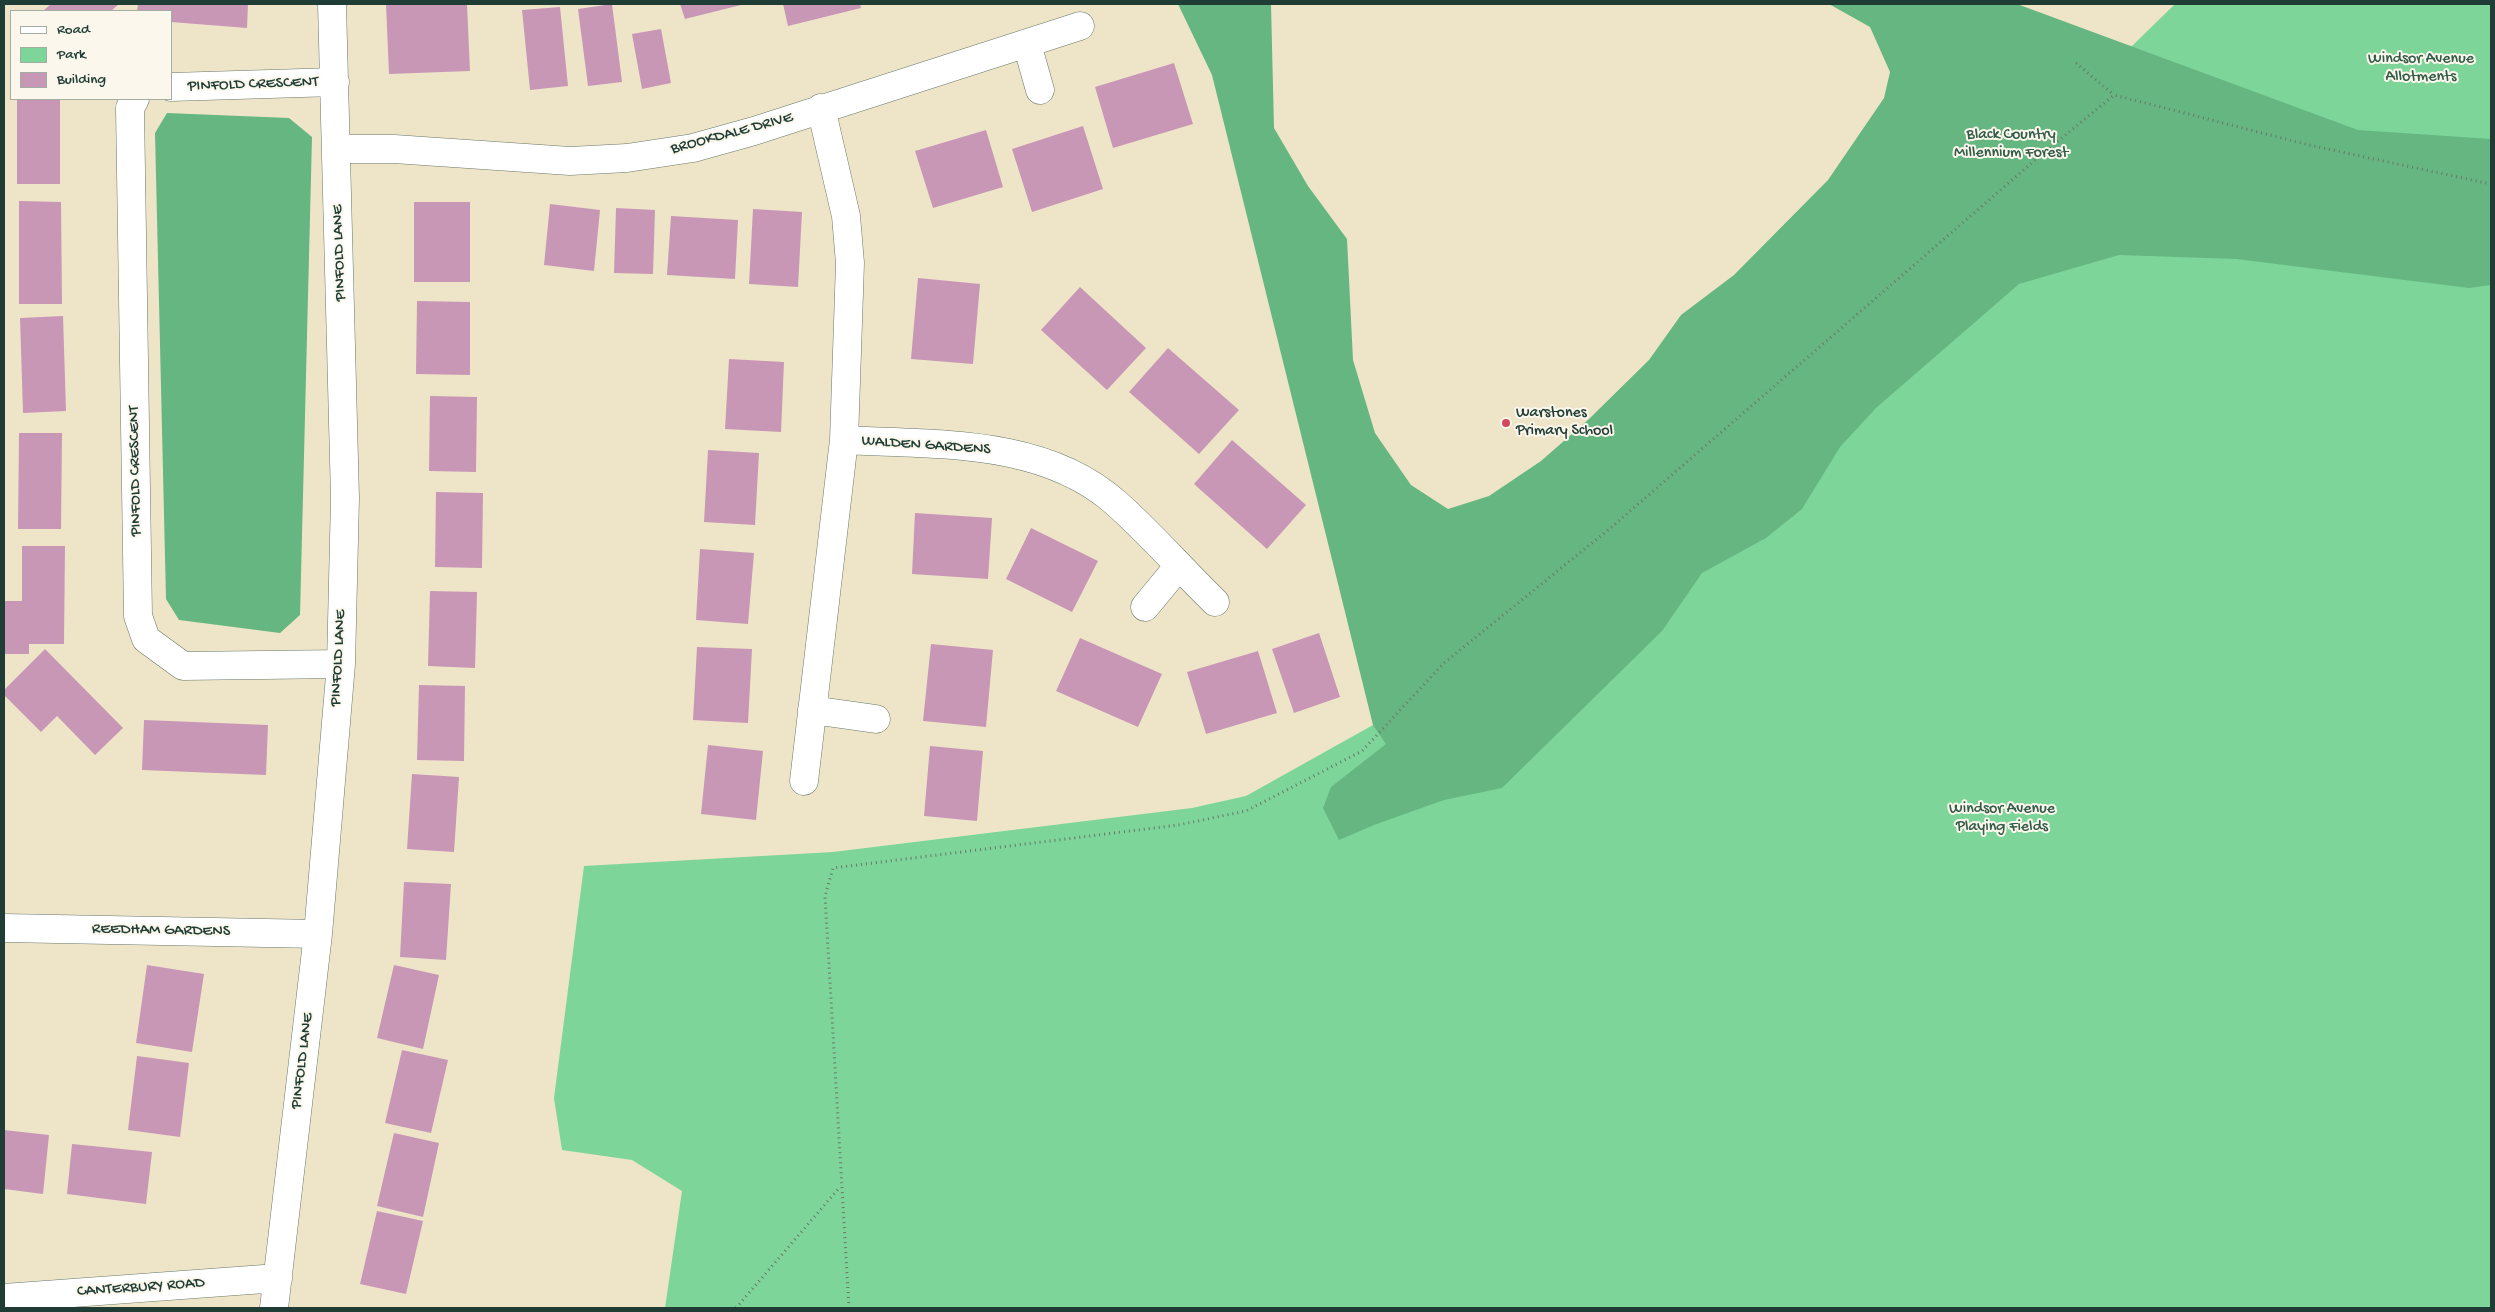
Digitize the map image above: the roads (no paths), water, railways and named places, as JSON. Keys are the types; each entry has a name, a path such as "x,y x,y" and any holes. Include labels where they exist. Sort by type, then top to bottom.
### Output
{"street":[{"name":"PINFOLD LANE","path":"274,1308 318,934 341,664 345,498 332,4"},
{"name":"BROOKDALE DRIVE","path":"337,149 394,149 560,161 627,158 693,148 754,131 1080,26"},
{"path":"1027,44 1040,90"},
{"name":"PINFOLD CRESCENT","path":"172,87 335,82"},
{"name":"PINFOLD CRESCENT","path":"135,100 130,108 138,616 146,639 182,666 341,664"},
{"name":"WALDEN GARDENS","path":"804,781 844,440 850,263 846,216 822,108"},
{"name":"WALDEN GARDENS","path":"844,440 984,448 1041,461 1077,476 1116,502 1178,567 1215,602"},
{"path":"1145,607 1178,567"},
{"path":"812,710 876,719"},
{"name":"REEDHAM GARDENS","path":"4,928 318,934"},
{"name":"CANTERBURY ROAD","path":"4,1298 278,1278"}],"place":[{"name":"Warstones Primary School","path":"1506,423"}],"park label":[{"name":"Windsor Avenue Allotments","path":"2421,69"},
{"name":"Black Country Millennium Forest","path":"2011,145"},
{"name":"Windsor Avenue Playing Fields","path":"2002,819"}]}
